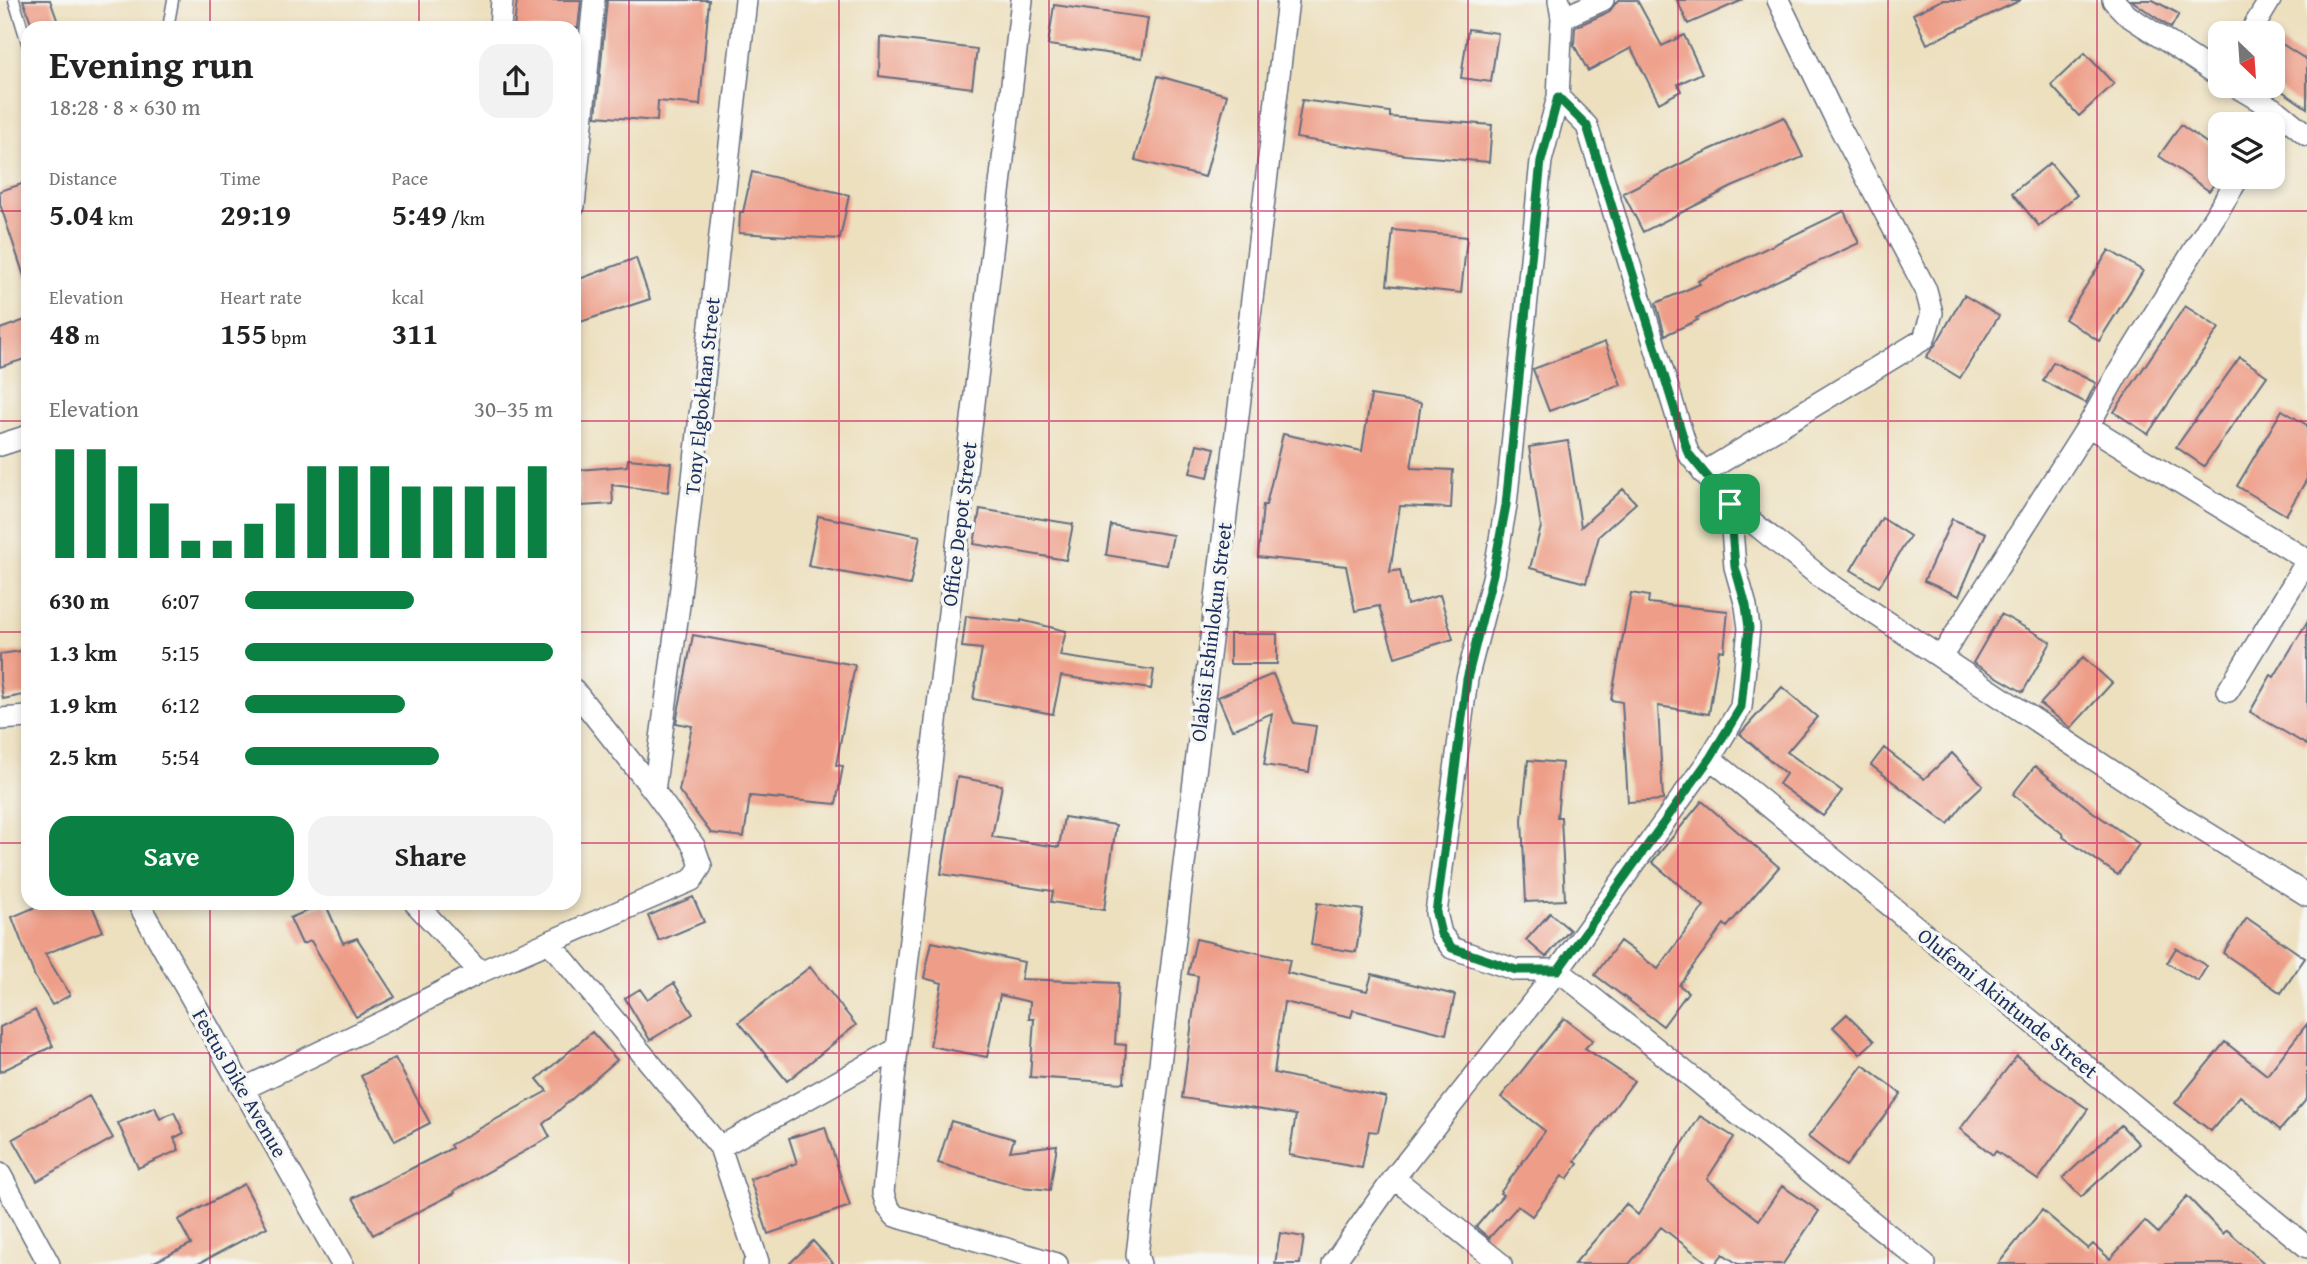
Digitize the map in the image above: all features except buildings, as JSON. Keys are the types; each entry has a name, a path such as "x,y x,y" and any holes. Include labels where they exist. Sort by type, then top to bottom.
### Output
{"street":[{"path":"500,21 502,0"},
{"path":"581,134 594,0"},
{"name":"Tony Elgbokhan Street","path":"654,791 679,606 746,0"},
{"name":"Office Depot Street","path":"897,1049 1022,0"},
{"name":"Olabisi Eshinlokun Street","path":"1140,1264 1137,1255 1162,1041 1288,0"},
{"path":"1603,0 1560,9 1558,97 1541,161 1506,505 1493,574 1467,679 1436,913 1441,934 1452,948 1516,970 1558,970 1925,1264"},
{"path":"1703,473 1924,340 1932,313 1926,290 1837,122 1778,0"},
{"path":"2113,0 2127,15 2208,68"},
{"path":"2257,21 2270,0"},
{"path":"1558,97 1587,126 1688,453 1730,504 1824,580 2178,815 2307,895"},
{"path":"2250,98 2268,112"},
{"path":"2285,123 2307,135"},
{"path":"1941,657 2088,426 2232,189"},
{"path":"2088,426 2307,561 2228,691"},
{"path":"0,444 21,438"},
{"path":"1333,1264 1394,1178 1558,970 1710,758 1741,707 1749,628 1735,567 1730,504"},
{"path":"243,1089 480,972 691,880 701,866 694,846 581,699"},
{"path":"0,719 21,718"},
{"name":"Olufemi Akintunde Street","path":"1710,758 2307,1247"},
{"name":"Festus Dike Avenue","path":"142,910 342,1264"},
{"path":"422,910 480,972"},
{"path":"550,943 720,1147 758,1262 754,1264"},
{"path":"720,1147 897,1049"},
{"path":"897,1049 883,1193 887,1206 895,1216 1058,1264"},
{"path":"0,1174 49,1264"},
{"path":"1394,1178 1501,1264"}],"lane":[{"path":"14,0 21,23"},
{"path":"169,21 173,0"}],"route":[{"path":"1558,97 1587,126 1688,453 1730,504 1735,567 1749,628 1741,707 1710,758 1558,970 1516,970 1452,948 1441,934 1436,913 1467,679 1493,574 1506,505 1541,161 1558,97"}]}
